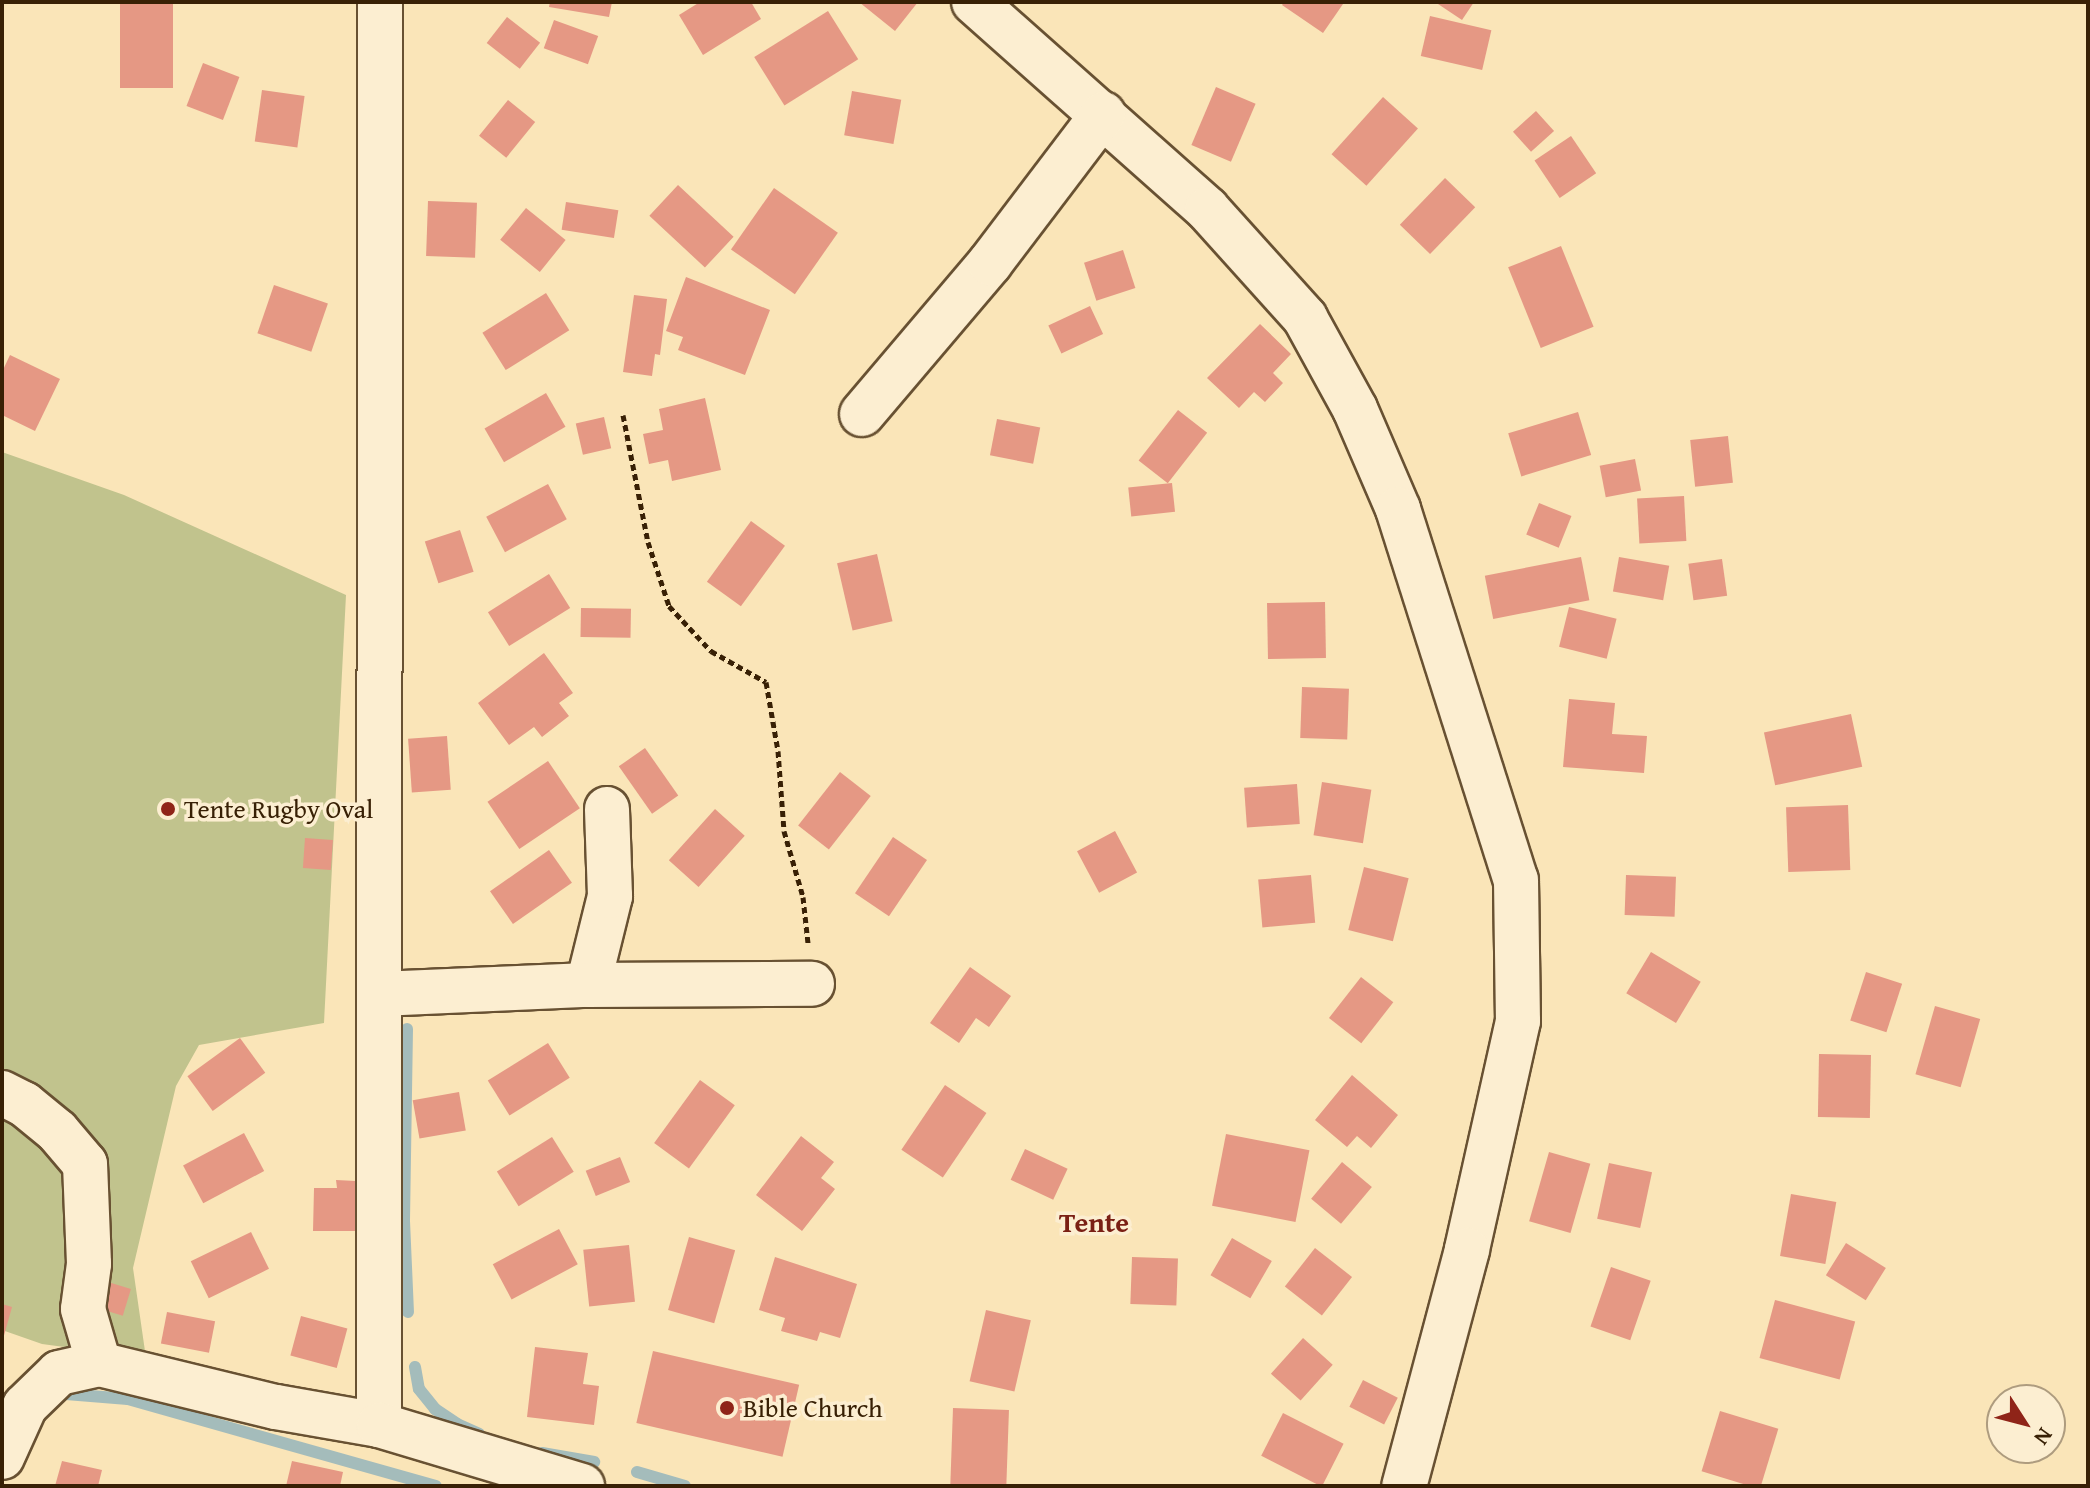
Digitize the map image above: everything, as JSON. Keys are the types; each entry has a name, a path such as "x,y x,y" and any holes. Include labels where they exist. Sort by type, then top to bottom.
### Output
{"street":[{"path":"379,1425 380,2"},
{"path":"974,2 1207,209 1305,318 1355,409 1400,517 1516,880 1518,1021 1467,1250 1404,1486"},
{"path":"862,414 990,263 1103,114"},
{"path":"588,985 610,896 607,809"},
{"path":"379,994 588,985 812,984"},
{"path":"2,1093 24,1104 57,1131 85,1164 89,1264 83,1309 99,1364"},
{"path":"2,1457 25,1406 59,1373 99,1364 276,1407 379,1425 582,1486"}],"path":[{"path":"623,415 648,542 669,606 711,651 766,682 778,751 784,831 803,897 812,984"}],"green space":[{"name":"Tente Rugby Oval","path":"2,452 124,495 346,595 324,1023 199,1045 176,1086 133,1268 146,1358 42,1344 2,1330"}],"building":[{"path":"120,2 173,2 173,88 120,88"},
{"path":"550,2 612,2 609,17 549,7"},
{"path":"700,2 751,2 761,19 703,55 679,15"},
{"path":"859,2 918,2 895,31"},
{"path":"1284,2 1343,4 1323,33 1282,5"},
{"path":"1435,2 1474,2 1462,20"},
{"path":"828,11 858,59 784,105 754,57"},
{"path":"1430,16 1491,30 1482,70 1421,56"},
{"path":"507,17 540,43 520,69 487,43"},
{"path":"554,20 598,36 588,64 544,48"},
{"path":"203,63 239,77 223,120 187,106"},
{"path":"1216,87 1256,104 1231,162 1191,145"},
{"path":"262,90 305,96 297,147 255,141"},
{"path":"852,91 901,100 893,144 844,135"},
{"path":"1383,97 1418,128 1366,186 1331,154"},
{"path":"508,100 535,122 506,158 479,136"},
{"path":"1536,111 1554,131 1531,152 1513,132"},
{"path":"1571,136 1596,173 1560,198 1535,161"},
{"path":"1445,178 1475,207 1430,254 1400,225"},
{"path":"678,185 734,237 705,268 649,216"},
{"path":"774,188 838,233 795,294 731,249"},
{"path":"428,201 477,203 475,258 426,256"},
{"path":"566,202 618,210 614,238 562,230"},
{"path":"526,208 566,240 540,272 500,240"},
{"path":"1561,246 1594,327 1541,348 1508,267"},
{"path":"1123,250 1135,288 1096,301 1084,263"},
{"path":"686,277 770,310 745,375 678,350 683,337 666,331"},
{"path":"274,285 328,304 311,352 257,333"},
{"path":"546,293 569,330 506,370 482,333"},
{"path":"634,295 667,299 660,355 655,354 652,376 623,372"},
{"path":"1090,306 1103,334 1061,354 1048,325"},
{"path":"1260,324 1291,354 1273,373 1283,383 1265,402 1254,392 1239,408 1207,378"},
{"path":"10,355 60,379 35,431 2,415 2,372"},
{"path":"546,393 566,427 504,462 485,428"},
{"path":"705,398 721,470 672,481 668,460 649,464 643,434 663,430 659,409"},
{"path":"1178,410 1207,433 1168,483 1139,460"},
{"path":"1578,412 1591,455 1521,476 1508,433"},
{"path":"604,417 611,448 583,455 576,424"},
{"path":"997,419 1040,427 1033,464 990,455"},
{"path":"1728,436 1733,483 1695,487 1690,440"},
{"path":"1635,459 1641,490 1606,497 1600,466"},
{"path":"1172,483 1175,512 1131,516 1128,488"},
{"path":"548,484 567,519 505,552 486,517"},
{"path":"1684,496 1686,541 1639,543 1637,498"},
{"path":"1539,503 1571,516 1559,548 1526,535"},
{"path":"751,521 785,546 741,606 707,582"},
{"path":"460,530 474,572 438,583 425,541"},
{"path":"877,554 893,621 853,630 837,563"},
{"path":"1581,557 1589,600 1493,619 1485,576"},
{"path":"1619,557 1669,566 1663,600 1613,591"},
{"path":"1722,559 1727,596 1693,600 1688,564"},
{"path":"549,574 570,608 509,646 488,612"},
{"path":"1325,602 1326,658 1268,659 1267,603"},
{"path":"1569,607 1617,619 1607,659 1559,647"},
{"path":"581,608 631,609 630,638 580,637"},
{"path":"544,653 573,693 559,703 569,716 542,737 534,727 509,745 478,703"},
{"path":"1302,687 1349,689 1347,740 1300,738"},
{"path":"1569,699 1615,703 1612,734 1647,736 1644,773 1563,767"},
{"path":"1851,714 1862,767 1775,785 1764,733"},
{"path":"447,736 451,790 412,793 408,739"},
{"path":"645,748 678,796 652,814 619,766"},
{"path":"548,761 580,808 519,849 487,802"},
{"path":"840,772 871,796 829,850 798,826"},
{"path":"1322,782 1371,790 1363,843 1314,835"},
{"path":"1297,784 1300,824 1247,828 1244,788"},
{"path":"1848,805 1850,870 1788,872 1786,807"},
{"path":"715,809 745,836 699,887 669,860"},
{"path":"1115,831 1137,872 1099,893 1077,851"},
{"path":"893,837 927,860 889,916 855,893"},
{"path":"305,838 333,840 331,870 303,868"},
{"path":"549,850 572,883 513,924 490,891"},
{"path":"1364,867 1409,878 1393,941 1348,930"},
{"path":"1311,875 1315,923 1262,927 1258,880"},
{"path":"1626,875 1676,877 1675,917 1625,915"},
{"path":"1651,952 1701,982 1676,1023 1626,993"},
{"path":"970,967 1011,996 989,1027 976,1018 959,1043 930,1023"},
{"path":"1866,972 1902,984 1886,1032 1850,1021"},
{"path":"1361,977 1393,1002 1361,1043 1329,1018"},
{"path":"1935,1006 1980,1019 1961,1087 1915,1074"},
{"path":"240,1038 265,1073 213,1111 187,1076"},
{"path":"548,1043 570,1078 510,1115 488,1081"},
{"path":"1819,1054 1871,1055 1870,1118 1818,1117"},
{"path":"1352,1075 1398,1115 1371,1148 1357,1136 1347,1147 1315,1120"},
{"path":"700,1080 735,1105 689,1168 654,1143"},
{"path":"945,1085 986,1113 943,1178 901,1150"},
{"path":"459,1092 466,1130 419,1139 413,1100"},
{"path":"244,1133 264,1171 203,1203 183,1165"},
{"path":"1226,1134 1309,1150 1296,1222 1212,1206"},
{"path":"801,1136 834,1162 821,1178 835,1189 802,1231 756,1195"},
{"path":"552,1137 574,1172 519,1206 497,1171"},
{"path":"1025,1149 1068,1169 1053,1200 1011,1180"},
{"path":"1549,1152 1590,1164 1570,1233 1529,1221"},
{"path":"620,1157 630,1182 596,1196 586,1171"},
{"path":"1342,1162 1372,1187 1341,1224 1311,1199"},
{"path":"1609,1163 1652,1172 1640,1228 1597,1219"},
{"path":"336,1180 356,1181 356,1231 313,1231 314,1188 337,1188"},
{"path":"1791,1194 1836,1202 1825,1264 1780,1256"},
{"path":"559,1229 578,1264 512,1300 493,1264"},
{"path":"251,1232 269,1269 209,1298 191,1261"},
{"path":"689,1237 735,1250 714,1323 668,1310"},
{"path":"1232,1238 1272,1261 1250,1298 1210,1275"},
{"path":"1846,1243 1886,1268 1866,1300 1826,1275"},
{"path":"629,1245 635,1302 589,1306 583,1250"},
{"path":"1315,1248 1352,1277 1322,1316 1285,1287"},
{"path":"775,1257 857,1284 840,1338 820,1332 817,1341 781,1331 785,1318 759,1310"},
{"path":"1132,1257 1178,1259 1176,1306 1130,1304"},
{"path":"1611,1267 1651,1281 1630,1340 1590,1327"},
{"path":"108,1282 131,1289 123,1316 100,1309"},
{"path":"1775,1300 1855,1321 1840,1379 1759,1358"},
{"path":"2,1304 12,1307 3,1339 2,1339"},
{"path":"986,1310 1031,1320 1014,1391 970,1381"},
{"path":"167,1312 215,1321 209,1353 161,1343"},
{"path":"301,1316 347,1328 337,1368 290,1356"},
{"path":"1303,1338 1333,1365 1301,1400 1271,1374"},
{"path":"535,1347 588,1353 583,1384 599,1386 594,1425 527,1417"},
{"path":"653,1351 799,1385 783,1457 636,1423"},
{"path":"1363,1380 1398,1398 1384,1424 1349,1407"},
{"path":"953,1408 1009,1410 1006,1486 950,1484"},
{"path":"1720,1411 1778,1429 1761,1486 1750,1486 1702,1471"},
{"path":"1283,1413 1344,1444 1322,1486 1261,1456"},
{"path":"62,1461 102,1470 98,1486 55,1486"},
{"path":"292,1461 343,1472 340,1486 286,1486"}],"waterway":[{"path":"407,1029 404,1221 408,1312"},
{"path":"415,1367 419,1389 435,1409 479,1434"},
{"path":"66,1394 128,1399 436,1486"},
{"path":"542,1453 594,1462"},
{"path":"637,1472 685,1486"}],"place":[{"name":"Tente Rugby Oval","path":"168,809"},
{"name":"Bible Church","path":"727,1408"}],"district":[{"name":"Tente","path":"1094,1222"}]}
